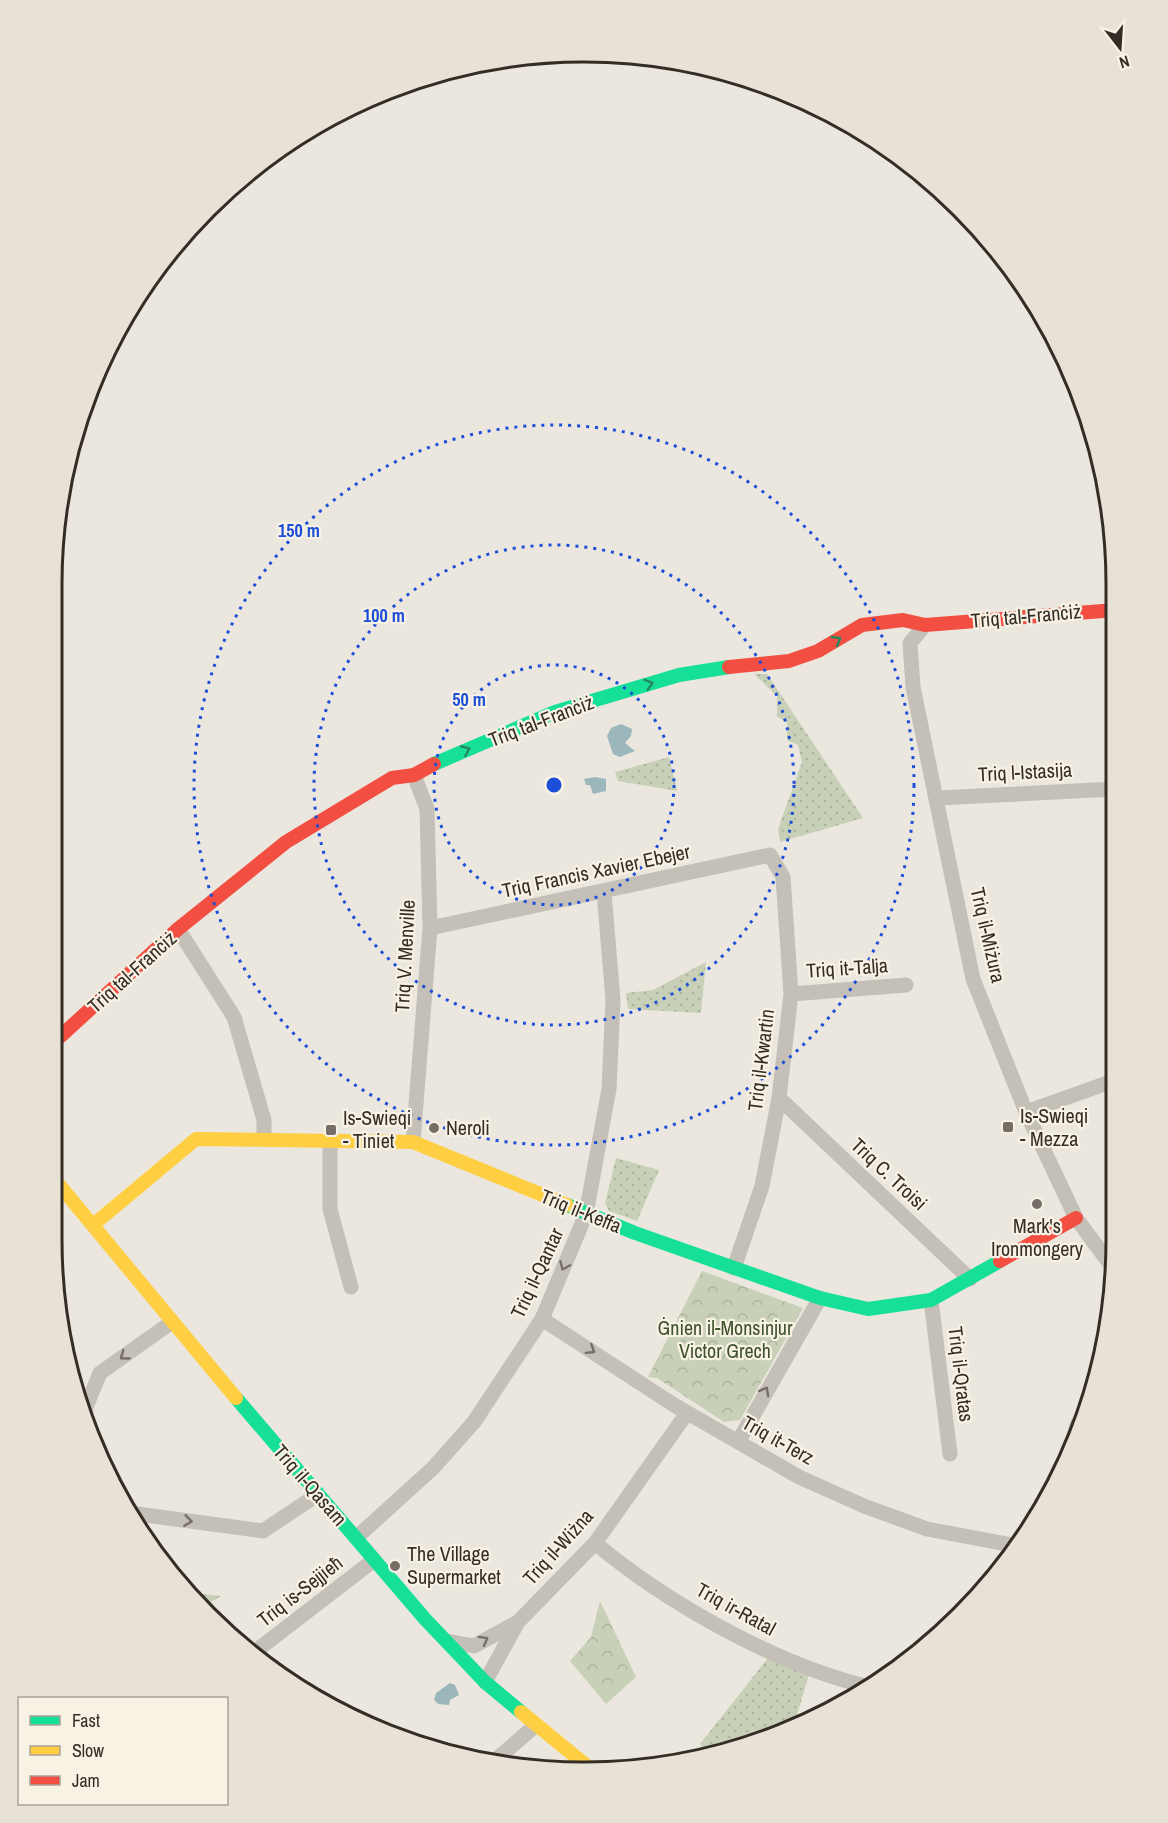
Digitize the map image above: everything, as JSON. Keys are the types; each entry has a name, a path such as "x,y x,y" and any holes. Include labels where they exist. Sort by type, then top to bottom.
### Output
{"street":[{"name":"Triq tal-Franċiż","path":"62,1035 178,929 286,842 392,778 414,775 431,765 555,712 679,675 789,661 818,651 862,625 903,620 925,625 1106,611"},
{"name":"Triq il-Miżura","path":"925,625 910,643 912,676 973,979 1026,1112 1076,1218 1105,1258"},
{"name":"Triq V. Menville","path":"413,1142 430,927 427,809 414,775"},
{"name":"Triq l-Istasija","path":"938,798 1106,789"},
{"name":"Triq Francis Xavier Ebejer","path":"430,927 604,892 770,855"},
{"name":"Triq il-Kwartin","path":"734,1268 762,1186 779,1098 791,994 783,877 770,855"},
{"name":"Triq il-Qantar","path":"357,1537 433,1468 474,1422 542,1319 586,1214 609,1089 613,1000 604,892"},
{"path":"178,929 234,1017 264,1120 264,1139"},
{"name":"Triq it-Talja","path":"791,994 906,985"},
{"path":"1026,1112 1106,1083"},
{"name":"Triq C. Troisi","path":"779,1098 970,1279"},
{"name":"Triq il-Keffa","path":"93,1225 196,1139 413,1142 586,1214 820,1298 868,1309 931,1300 1076,1218"},
{"path":"330,1141 330,1209 351,1287"},
{"name":"Triq il-Qasam","path":"62,1190 317,1495 357,1537 374,1560 447,1641 485,1682 582,1762"},
{"path":"738,1442 820,1298"},
{"name":"Triq il-Qratas","path":"931,1300 950,1454"},
{"name":"Triq it-Terz","path":"542,1319 687,1413 799,1477 927,1529 1008,1544"},
{"path":"88,1403 100,1373 172,1322"},
{"name":"Triq il-Wiżna","path":"485,1682 518,1622 595,1543 687,1413"},
{"path":"141,1514 263,1531 317,1495"},
{"name":"Triq ir-Ratal","path":"595,1543 681,1603 763,1650 858,1683"},
{"name":"Triq is-Sejjieħ","path":"259,1648 374,1560"},
{"path":"447,1641 474,1646 518,1622"},
{"path":"502,1755 536,1725"}],"green space":[{"path":"754,674 767,674 863,818 780,842 778,829 802,762 798,745 787,740 787,723 777,716 777,696"},
{"path":"669,757 677,791 618,781 615,772"},
{"path":"706,962 701,1013 628,1009 626,993 653,990"},
{"path":"616,1158 659,1170 637,1221 609,1211 605,1203"},
{"name":"Ġnien il-Monsinjur Victor Grech","path":"702,1271 803,1308 740,1420 724,1422 657,1378 648,1377"},
{"path":"201,1594 221,1596 210,1603"},
{"path":"600,1601 636,1677 606,1704 570,1661 591,1637"},
{"path":"768,1658 809,1675 796,1716 719,1744 703,1747 700,1744"}],"water":[{"path":"621,724 632,729 631,736 625,743 635,751 620,757 613,754 607,736 611,728"},
{"path":"595,777 606,779 606,791 593,794 590,785 586,785 584,779"},
{"path":"450,1683 455,1685 459,1695 450,1700 449,1705 438,1704 434,1700 436,1693"}],"traffic: fast":[{"path":"434,764 555,712 679,675 729,667"},
{"path":"567,1205 635,1233 820,1298 868,1309 931,1300 1000,1261"},
{"path":"236,1398 425,1619 485,1682 521,1712"}],"traffic: slow":[{"path":"93,1225 196,1139 413,1142 567,1205"},
{"path":"62,1188 236,1398"},
{"path":"521,1712 582,1762"}],"traffic: jam":[{"path":"729,667 789,661 818,651 862,625 903,620 925,625 1106,611"},
{"path":"62,1035 178,929 286,842 392,778 414,775 434,764"},
{"path":"1000,1261 1076,1218"}],"place":[{"name":"Is-Swieqi - Mezza","path":"1008,1127"},
{"name":"Neroli","path":"434,1128"},
{"name":"Is-Swieqi - Tiniet","path":"331,1130"},
{"name":"Mark's Ironmongery","path":"1037,1204"},
{"name":"The Village Supermarket","path":"395,1566"}]}
